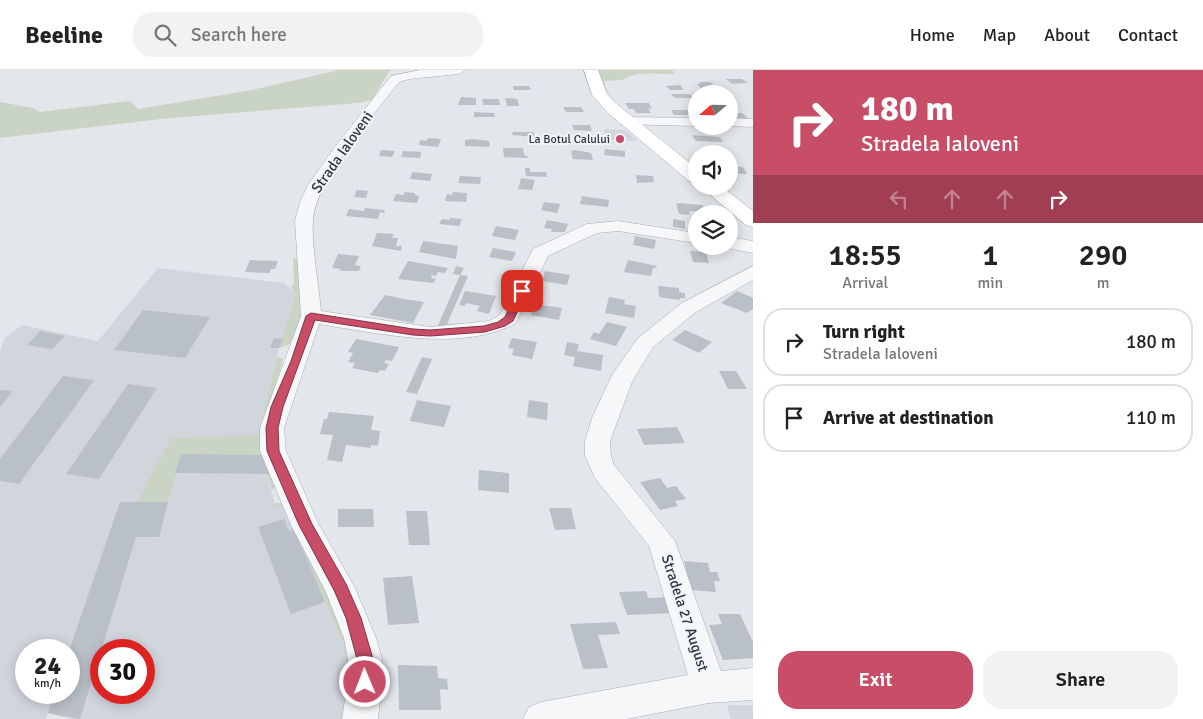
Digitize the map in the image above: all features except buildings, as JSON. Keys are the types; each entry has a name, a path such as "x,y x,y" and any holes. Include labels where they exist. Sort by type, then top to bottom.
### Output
{"main road":[{"path":"591,70 600,95 625,120 688,170"},
{"path":"719,195 753,222"}],"street":[{"name":"Strada Ialoveni","path":"360,719 365,675 360,638 340,588 305,525 272,445 272,428 277,407 296,361 311,316 304,220 308,202 316,185 341,148 395,79 408,75 459,70"},
{"path":"625,120 688,122"},
{"path":"738,122 753,123"},
{"path":"311,316 413,332 430,333 494,327 509,319 540,253 593,228 618,226 688,237"},
{"path":"738,244 753,247"},
{"name":"Stradela 27 August","path":"709,687 670,563 660,541 597,461 596,446 603,422 636,355 654,335 721,289 753,272"},
{"path":"541,719 709,687 753,684"}],"shaded area":[{"path":"604,129 625,130 638,141 607,140"},
{"path":"158,268 284,283 296,293 279,348 257,440 270,474 268,478 275,505 284,506 352,664 340,719 71,719 48,713 46,719 0,719 0,351 5,338 22,325 98,341"},
{"path":"727,705 753,705 753,719 731,719"}],"green space":[{"path":"339,70 390,70 372,100 358,103 170,118 0,138 0,102 33,108 40,112 130,101 138,109 252,90"},
{"path":"599,70 672,70 675,74 640,74 623,80 604,81 607,91 615,101 601,85"},
{"path":"293,258 303,260 303,318 296,342 279,348 296,293 291,287 294,284"},
{"path":"277,357 283,359 261,441 279,485 272,490 268,477 270,473 263,455 181,454 168,502 137,502 171,438 258,435"},
{"path":"275,503 286,503 359,661 347,719 340,719 352,664 284,506 275,506"}],"place":[{"name":"La Botul Calului","path":"620,139"}],"route":[{"path":"365,682 365,659 354,618 340,588 305,525 273,451 271,439 277,407 296,361 311,316 413,332 430,333 485,329 502,324 509,319 522,291"}]}
